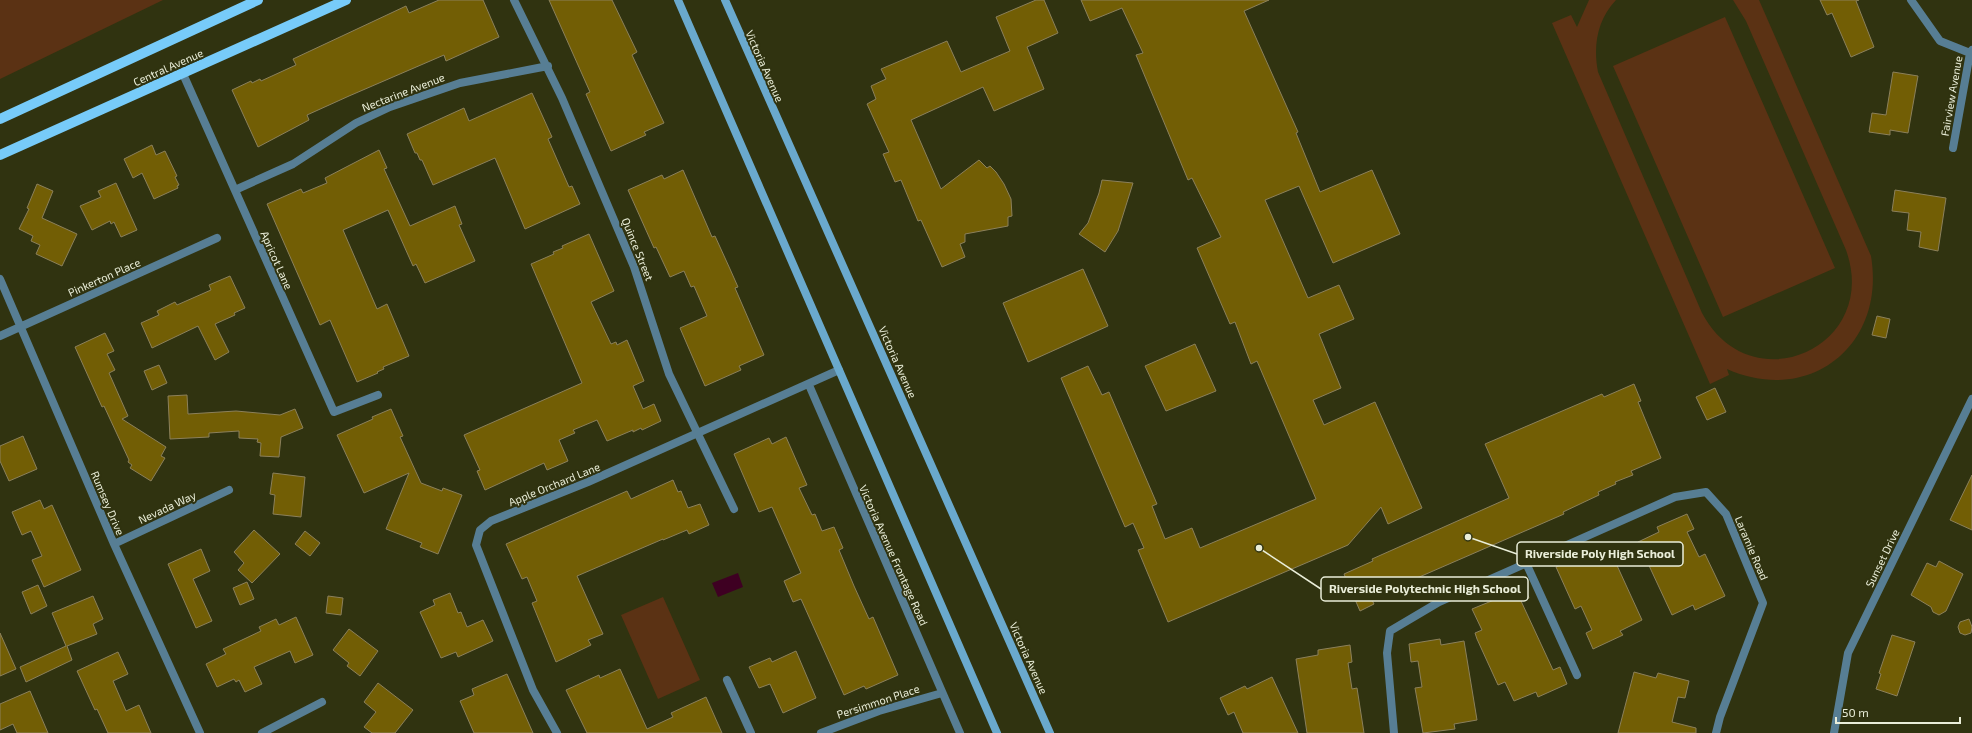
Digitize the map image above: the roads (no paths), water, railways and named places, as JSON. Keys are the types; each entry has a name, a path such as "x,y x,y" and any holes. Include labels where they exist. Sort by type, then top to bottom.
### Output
{"main road":[{"name":"Central Avenue","path":"0,119 258,0"},
{"name":"Central Avenue","path":"0,156 346,0"},
{"path":"678,0 997,733"},
{"name":"Victoria Avenue","path":"725,0 1050,733"}],"street":[{"name":"Quince Street","path":"514,0 548,66 637,274 669,374 734,509"},
{"path":"1911,0 1940,41 1971,51"},
{"name":"Fairview Avenue","path":"1953,148 1971,51"},
{"name":"Nectarine Avenue","path":"235,190 293,164 356,123 390,107 460,83 548,66"},
{"name":"Apricot Lane","path":"183,74 334,412 378,395"},
{"name":"Pinkerton Place","path":"0,336 217,238"},
{"name":"Rumsey Drive","path":"0,279 114,544 200,733"},
{"name":"Apple Orchard Lane","path":"556,733 533,690 476,545 480,530 490,521 545,500 698,434 839,370"},
{"name":"Victoria Avenue Frontage Road","path":"809,384 960,733"},
{"name":"Sunset Drive","path":"1834,733 1848,652 1972,399"},
{"name":"Nevada Way","path":"114,544 229,490"},
{"name":"Laramie Road","path":"1394,733 1387,652 1390,631 1439,602 1675,497 1706,492 1726,514 1763,603 1720,717 1716,733"},
{"path":"1526,563 1577,675"},
{"path":"727,680 751,733"},
{"name":"Persimmon Place","path":"821,733 879,711 942,693"},
{"path":"262,733 322,702"}],"place":[{"name":"Riverside Poly High School","path":"1468,537"},
{"name":"Riverside Polytechnic High School","path":"1259,548"}]}
